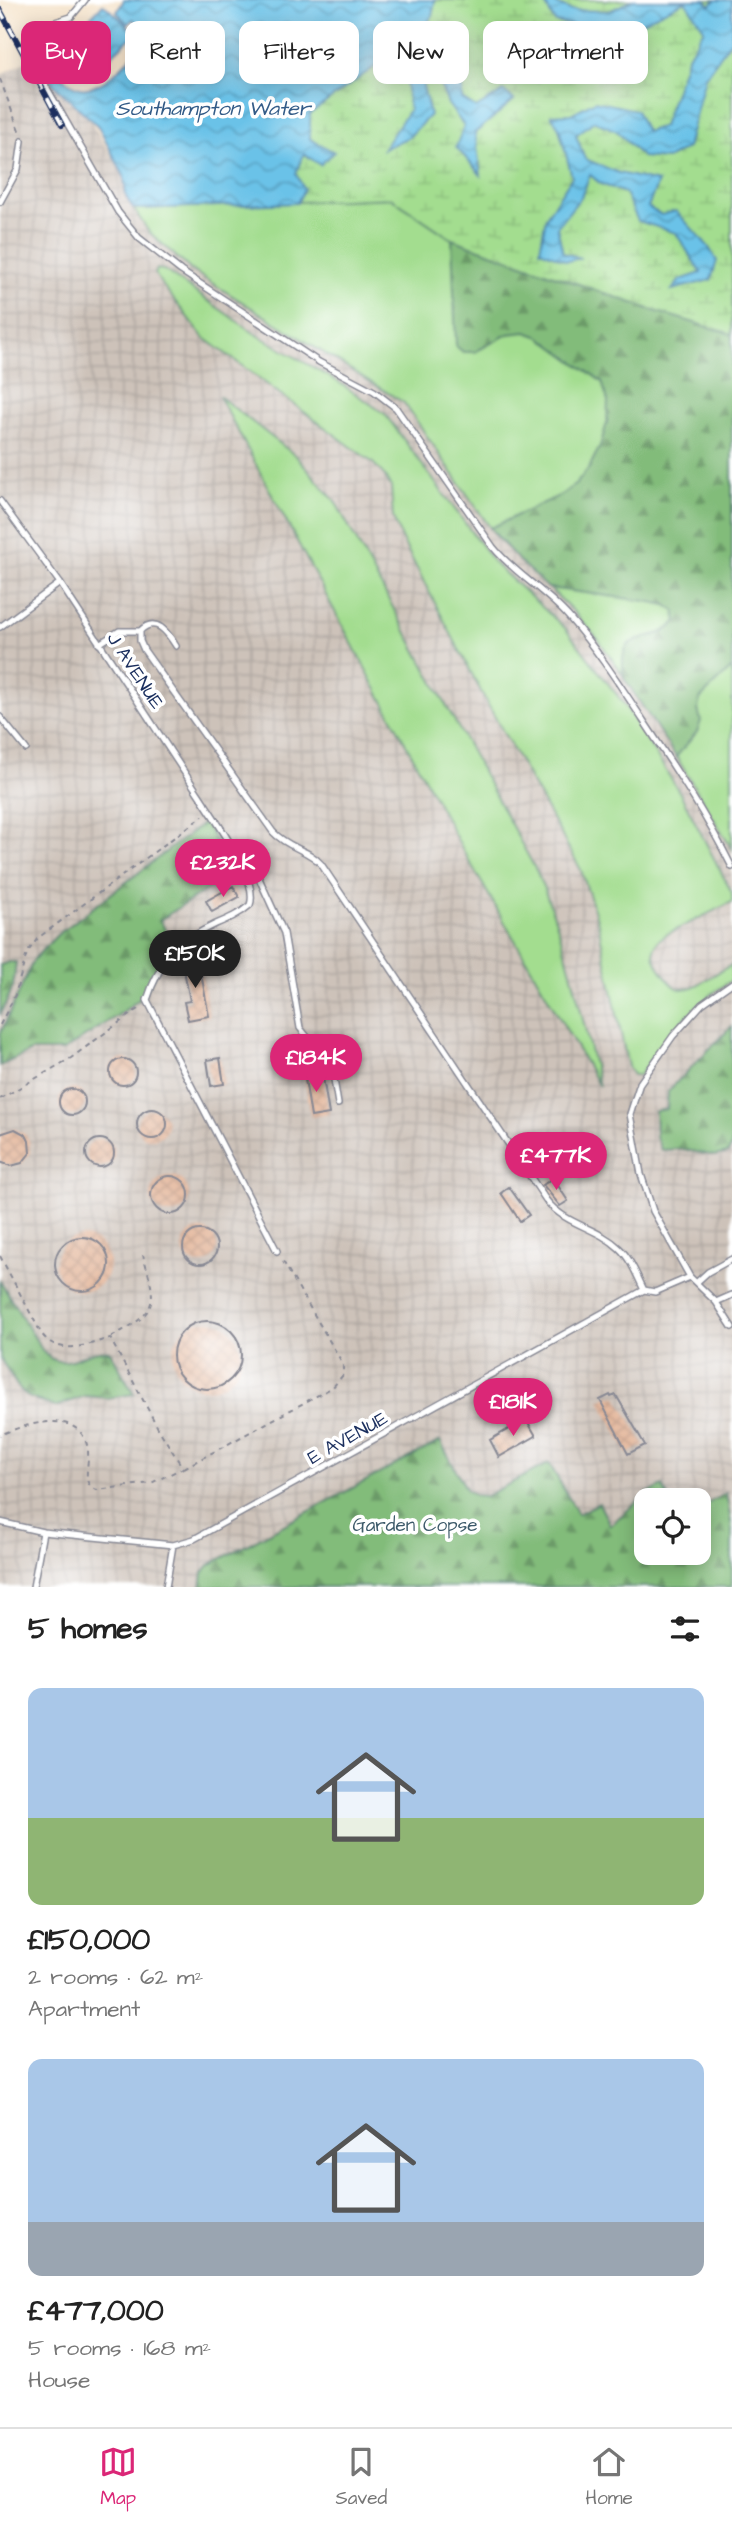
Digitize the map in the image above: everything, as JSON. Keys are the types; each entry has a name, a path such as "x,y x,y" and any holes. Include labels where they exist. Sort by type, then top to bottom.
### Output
{"lane":[{"path":"85,0 71,17 36,27 32,52 45,85 126,223 145,244 181,271 319,362 374,391 396,408 497,553 562,609 582,633 687,785 732,867"},
{"path":"0,202 18,169 22,141"},
{"name":"J AVENUE","path":"0,501 60,583 210,811 239,861"},
{"path":"0,627 60,583"},
{"path":"99,644 119,631 140,631 146,626 156,625 165,630 176,646"},
{"path":"140,631 144,650 273,832 287,845 310,854 321,864 546,1200 563,1217 594,1231 618,1247 644,1290"},
{"path":"0,717 26,749"},
{"path":"277,1251 147,1000 163,964 176,949 191,937 239,914 250,905 250,887 239,861 247,860 252,863 284,933 300,1028 332,1067 338,1104"},
{"path":"732,983 702,1004 673,1035 647,1071 631,1106 638,1161 649,1203 690,1277 716,1302 732,1326"},
{"path":"696,1282 732,1259"},
{"name":"E AVENUE","path":"0,1522 43,1532 173,1545 194,1539 644,1290 655,1292 690,1277"},
{"path":"716,1302 732,1295"},
{"path":"33,1587 43,1532"},
{"path":"166,1587 173,1545"}],"path":[{"path":"0,79 18,122 22,141"},
{"path":"0,1025 15,995 27,953 38,938 210,811"},
{"path":"0,1099 79,1053 147,1000"},
{"path":"0,1435 23,1426 41,1423 60,1422 73,1425 85,1439 88,1482 97,1490 151,1483 333,1387 343,1375 343,1364 277,1251"},
{"path":"0,1256 41,1333 50,1344 64,1348 110,1338 148,1313 151,1286 143,1255"},
{"path":"110,1338 159,1430 183,1468"}],"shaded area":[{"path":"21,64 21,84 68,84 124,177 128,203 391,198 732,330 732,1587 0,1587 0,75"}],"green space":[{"path":"124,0 732,0 732,334 655,311 452,239 391,198 133,208 126,197 124,176 98,126 53,84 71,84 87,88 111,84 111,77 125,64 125,84 225,84 225,21 125,21 117,12"},
{"path":"391,198 452,239 655,311 732,334 732,849 654,720 598,639 572,610 498,539 404,403 191,270 149,232 133,208"},
{"path":"452,239 655,311 732,334 732,668 700,699 698,709 701,721 697,732 676,757 624,678 623,661 625,649 631,643 658,634 677,621 674,610 666,605 645,601 548,588 490,528 561,495 576,484 589,468 607,423 608,401 602,382 540,337 526,332 508,334 475,352 463,352 456,346"},
{"path":"157,269 164,270 254,333 340,383 385,414 495,564 565,628 624,704 680,793 732,893 732,902 665,936 656,945 654,956 664,974 678,988 694,986 732,965 732,980 704,1000 681,1022 640,1075 633,1075 628,1067 597,919 581,870 488,705 401,538 393,518 391,487 385,476 373,463 203,337 160,282 155,274"},
{"path":"219,396 296,456 335,501 537,872 565,951 599,1086 464,852"},
{"path":"205,822 220,852 223,869 221,876 217,883 160,920 175,947 161,962 143,996 63,1051 31,1051 0,1066 0,1034 34,959 57,935"},
{"path":"16,962 13,987 0,1015 0,965"},
{"path":"732,1026 732,1144 728,1153 715,1156 681,1149 661,1150 656,1137 655,1111 667,1109 668,1091"},
{"path":"0,1281 44,1353 52,1359 68,1361 93,1352 110,1351 134,1394 108,1398 85,1396 55,1407 28,1397 18,1387 0,1358"},
{"name":"Garden Copse","path":"440,1441 467,1490 474,1495 486,1496 549,1463 578,1514 599,1503 610,1525 634,1505 634,1565 711,1565 711,1502 726,1493 732,1528 732,1587 201,1587 203,1573 209,1565"}],"water":[{"name":"Southampton Water","path":"124,0 435,0 429,21 373,21 373,68 359,78 359,21 239,21 239,84 351,84 310,114 310,139 334,152 320,165 304,154 296,174 304,189 297,203 140,209 133,208 126,197 124,176 98,126 53,84 71,84 86,88 111,84 111,76 125,63 125,84 225,84 225,21 125,21 117,12"},
{"path":"543,0 570,10 609,11 633,0 705,0 710,6 715,0 732,0 732,39 705,77 687,148 667,159 642,157 617,131 594,121 576,135 585,159 619,173 658,182 648,207 661,215 676,211 708,246 717,261 711,280 672,290 680,280 701,273 676,233 638,221 625,193 601,184 590,175 581,197 557,227 563,253 581,258 567,261 540,250 546,217 572,177 559,128 551,115 571,114 595,101 636,110 646,132 663,126 687,58 704,29 685,1 644,21 554,21"},
{"path":"103,4 125,23 125,43 111,56 111,21 87,21"},
{"name":"Southampton Water","path":"406,84 422,84 430,115 409,137 383,149 409,110"},
{"name":"Southampton Water","path":"440,84 462,84 462,99 476,108 504,91 514,100 475,133 481,175 456,147 464,126 448,104"}],"building":[{"path":"233,886 239,897 212,912 206,901"},
{"path":"198,957 209,1016 188,1020 184,1002 190,1001 182,960"},
{"path":"220,1058 224,1084 211,1086 207,1060"},
{"path":"123,1059 132,1063 136,1072 132,1081 123,1085 114,1081 110,1072 114,1063"},
{"path":"322,1071 329,1114 311,1117 304,1073"},
{"path":"72,1089 81,1093 85,1102 81,1111 72,1115 63,1111 59,1102 63,1093"},
{"path":"152,1109 163,1113 167,1124 163,1135 152,1139 141,1135 137,1124 141,1113"},
{"path":"15,1129 26,1135 30,1153 22,1163 11,1166 0,1162 0,1134"},
{"path":"100,1139 110,1143 114,1153 110,1163 100,1167 90,1163 86,1153 90,1143"},
{"path":"170,1176 184,1181 189,1195 184,1209 170,1214 156,1209 151,1195 156,1181"},
{"path":"553,1178 568,1201 560,1206 543,1185"},
{"path":"509,1187 529,1215 520,1221 501,1193"},
{"path":"200,1230 212,1235 217,1247 212,1259 200,1264 188,1259 183,1247 188,1235"},
{"path":"82,1237 101,1245 109,1264 101,1283 82,1291 63,1283 55,1264 63,1245"},
{"path":"207,1321 220,1324 231,1331 238,1342 241,1355 238,1368 231,1379 220,1386 207,1389 194,1386 183,1379 176,1368 173,1355 176,1342 183,1331 194,1324"},
{"path":"616,1395 645,1445 628,1454 600,1400"},
{"path":"526,1419 536,1436 499,1457 490,1440"}],"railway":[{"path":"0,10 62,125"}]}
